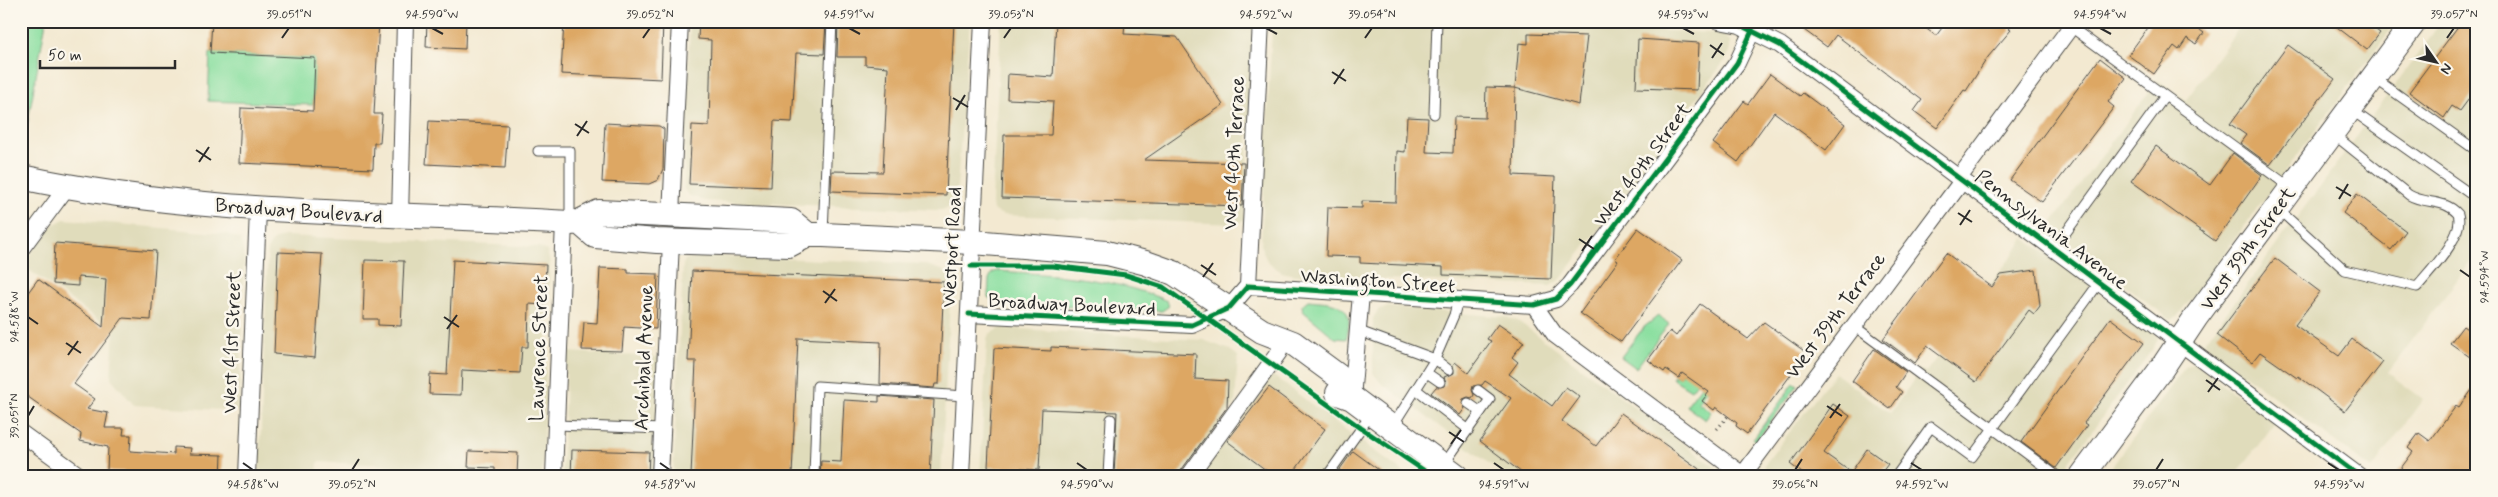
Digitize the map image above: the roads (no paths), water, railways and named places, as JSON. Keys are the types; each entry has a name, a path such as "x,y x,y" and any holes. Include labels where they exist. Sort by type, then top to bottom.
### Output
{"main road":[{"name":"West 39th Street","path":"2082,476 2276,207 2415,21"},
{"name":"Broadway Boulevard","path":"21,177 67,187 161,200 258,210 400,217 571,222 599,212 671,215 791,221 816,235"},
{"name":"Broadway Boulevard","path":"571,222 595,236 671,242 789,245 816,235 973,242 1107,253 1146,263 1174,273 1262,331 1292,343 1338,376 1352,398"},
{"name":"Broadway Boulevard","path":"1262,331 1270,345 1279,352 1330,389 1352,398 1450,471"}],"street":[{"path":"400,217 405,21"},
{"path":"671,215 680,21"},
{"name":"Westport Road","path":"961,476 984,21"},
{"name":"West 40th Terrace","path":"1248,286 1261,21"},
{"name":"Pennsylvania Avenue","path":"1719,21 1752,26 1780,45 2359,476"},
{"name":"West 39th Terrace","path":"1743,476 2073,24"},
{"name":"West 40th Street","path":"1534,305 1556,299 1570,285 1737,63 1752,26"},
{"path":"21,249 67,187"},
{"name":"West 41st Street","path":"247,476 258,210"},
{"name":"Lawrence Street","path":"554,476 571,222"},
{"name":"Archibald Avenue","path":"660,476 671,242"},
{"path":"1229,308 1248,286"},
{"name":"Washington Street","path":"1248,286 1534,305"},
{"path":"1352,398 1361,294"},
{"path":"1534,305 1555,335 1743,476"},
{"name":"Broadway Boulevard","path":"969,314 1192,325 1229,308"},
{"path":"1189,476 1279,352"},
{"path":"21,433 80,476"}],"lane":[{"path":"816,235 832,21"},
{"path":"1434,114 1437,21"},
{"path":"2073,24 2165,96 2291,188"},
{"path":"2373,77 2477,151"},
{"path":"2054,250 2165,96"},
{"path":"2350,109 2469,193 2477,194"},
{"path":"2276,207 2345,270 2417,287 2437,263 2459,230 2458,214 2446,204 2418,200 2409,195 2332,133"},
{"path":"538,151 570,151 571,222"},
{"path":"1896,476 1931,427 1972,457 2099,283"},
{"path":"1392,427 1435,359 1454,315 1458,300"},
{"path":"1854,326 2057,476"},
{"path":"1359,331 1435,359 1449,370"},
{"path":"1427,373 1440,382"},
{"path":"814,476 817,386 965,396"},
{"path":"1417,390 1469,430"},
{"path":"1450,471 1469,430 1490,399 1478,390"},
{"path":"1468,403 1481,412"},
{"path":"1327,476 1372,413"},
{"path":"1108,476 1111,419"},
{"path":"557,426 662,429"}]}
